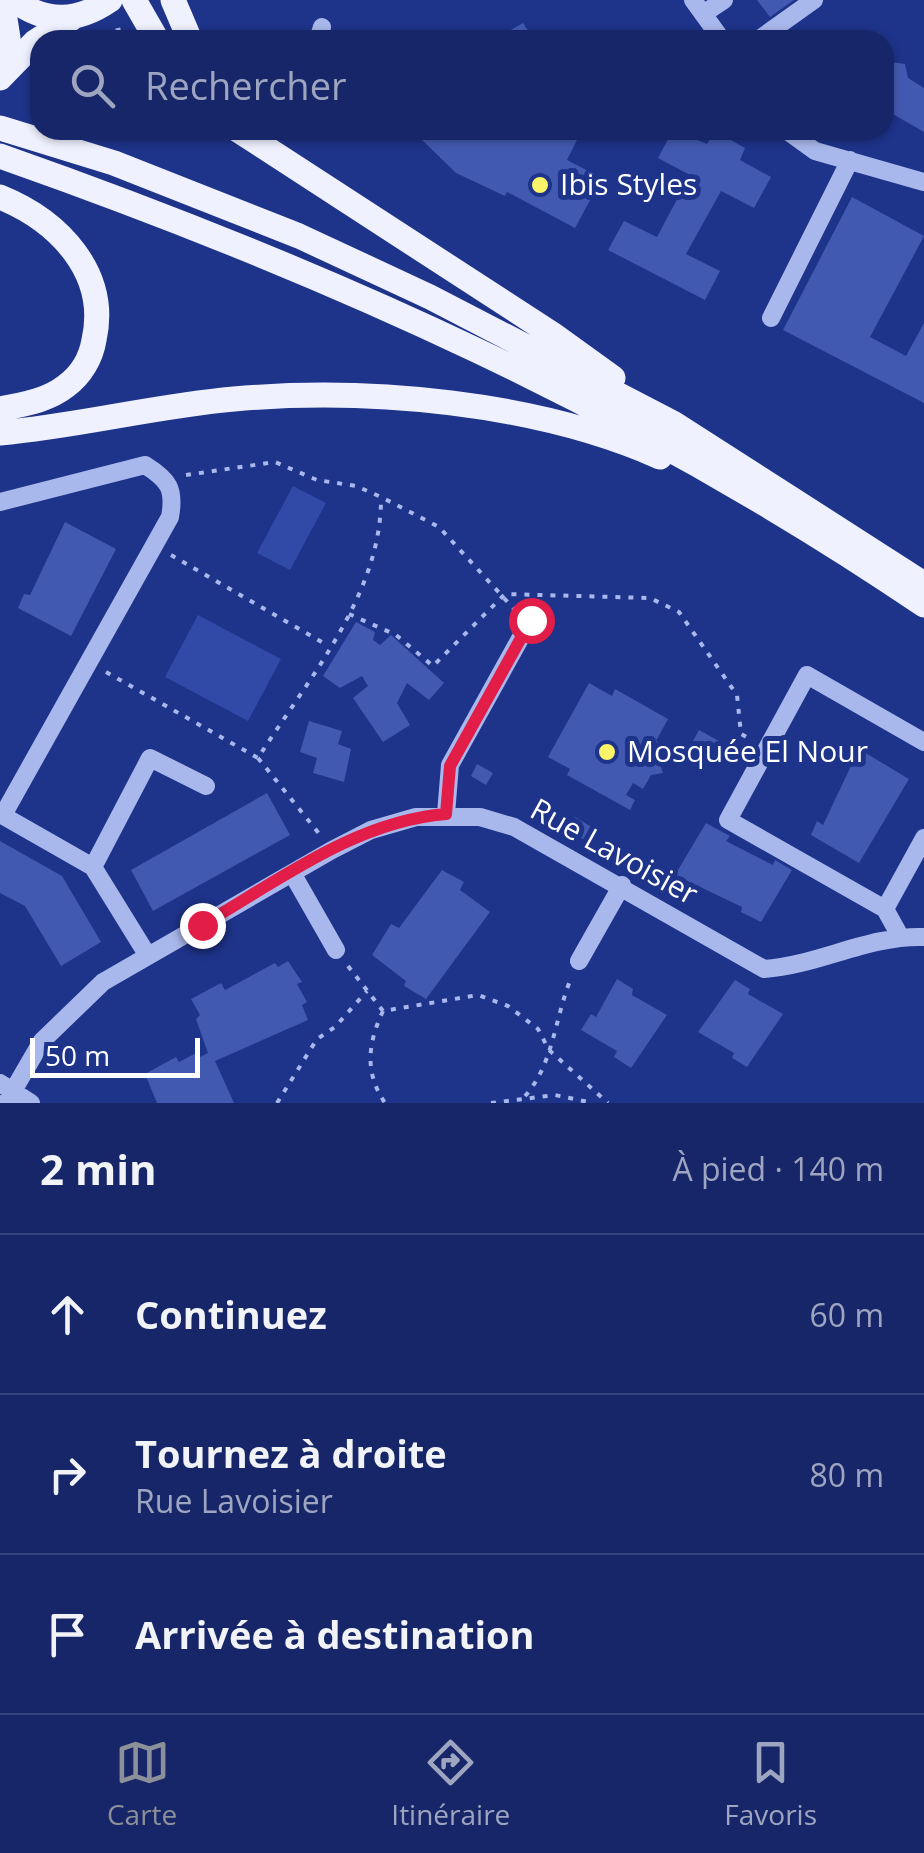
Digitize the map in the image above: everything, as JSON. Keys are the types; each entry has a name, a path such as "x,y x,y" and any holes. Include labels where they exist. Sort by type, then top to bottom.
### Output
{"main road":[{"path":"2,0 8,38 2,75"},
{"path":"14,0 40,15 72,18"},
{"path":"54,30 110,0"},
{"path":"134,0 151,30"},
{"path":"173,0 186,30"},
{"path":"2,75 30,47"},
{"path":"0,128 30,137"},
{"path":"40,140 114,162 298,236 430,297 673,423"},
{"path":"255,140 552,334 673,423 924,584"},
{"path":"265,140 276,153"},
{"path":"0,156 267,256 568,392 774,506 924,605"},
{"path":"0,196 66,240 92,279 98,301 92,351 82,370 68,385 39,400 0,408"},
{"path":"0,433 234,399 351,397 500,411 570,426 647,452 774,506"}],"street":[{"path":"715,30 698,7 724,0"},
{"path":"772,30 814,0"},
{"path":"800,140 815,151 924,182"},
{"path":"771,318 850,160"},
{"path":"0,502 145,465 166,478 174,494 170,517 1,814 92,867 148,956"},
{"path":"446,814 450,766 531,620"},
{"path":"900,936 885,909 728,820 807,675 924,742"},
{"path":"92,867 150,758 206,786"},
{"name":"Rue Lavoisier","path":"6,1093 42,1041 103,982 332,850 392,822 446,814 514,827 764,969 788,968 900,936 924,937"},
{"path":"885,909 924,838"},
{"path":"292,873 336,950"},
{"path":"579,960 622,885"},
{"path":"6,1093 31,1103"}],"path":[{"path":"166,478 275,462 317,480 356,486 439,527 505,594 507,604 531,620"},
{"path":"258,758 349,614 382,534 381,496"},
{"path":"154,545 328,646"},
{"path":"349,614 396,635 433,666 505,594 650,598 679,612 737,695 741,734 766,748"},
{"path":"88,662 258,758 332,850"},
{"path":"336,950 383,1011"},
{"path":"525,1096 538,1081 558,1006 579,960"},
{"path":"278,1103 317,1038 335,1027 367,990"},
{"path":"383,1011 478,995 508,1006 538,1029 549,1050 608,1103"},
{"path":"383,1011 372,1035 369,1062 384,1103"},
{"path":"491,1103 555,1094 593,1103"}],"shaded area":[{"path":"293,486 326,503 290,570 257,553"},
{"path":"198,615 281,659 248,721 165,677"}],"building":[{"path":"757,0 794,0 770,17"},
{"path":"894,62 905,64 908,78 924,88 924,132 894,115"},
{"name":"Ibis Styles","path":"422,140 577,140 567,160 602,178 575,228 507,192 505,196 456,173"},
{"path":"668,140 707,144 709,140 731,140 745,148 740,160 771,177 754,208 721,191 686,254 720,271 705,300 608,250 624,221 657,237 690,175 658,158"},
{"path":"852,197 924,236 870,337 906,356 924,323 924,403 783,330"},
{"path":"65,522 116,549 71,636 18,608 24,594 30,595"},
{"path":"356,622 375,632 373,640 380,645 391,635 444,683 429,700 407,683 397,703 410,725 383,742 353,698 368,686 362,676 340,688 323,676"},
{"name":"Mosquée El Nour","path":"589,683 612,696 615,689 668,719 656,741 667,747 659,761 663,773 651,775 643,789 633,783 626,795 635,800 630,810 567,775 570,769 548,757"},
{"path":"309,721 342,731 338,744 351,749 344,782 313,773 317,758 300,752"},
{"path":"699,730 719,741 706,763 689,748"},
{"path":"859,749 909,779 859,863 811,835 817,821 823,825"},
{"path":"477,764 493,773 486,785 471,776"},
{"path":"267,793 290,835 153,911 131,870"},
{"path":"575,817 595,829 587,841 568,831"},
{"path":"706,823 730,836 726,841 773,865 775,860 792,870 761,922 741,912 742,907 675,875"},
{"path":"0,841 62,876 101,942 61,966 25,906 0,893"},
{"path":"442,870 464,882 460,890 490,912 426,999 404,986 406,981 372,955 391,924 399,928"},
{"path":"288,961 302,982 297,984 307,1002 302,1005 308,1020 215,1061 234,1103 157,1103 145,1074 176,1057 179,1062 196,1053 198,1058 208,1053 196,1019 200,1015 191,999 221,983 225,990 275,963 278,967"},
{"path":"617,979 633,989 632,995 667,1015 631,1068 614,1057 617,1051 581,1030 591,1014 596,1017"},
{"path":"735,980 750,989 748,994 783,1014 747,1067 732,1058 734,1053 698,1032"}],"place":[{"name":"Ibis Styles","path":"540,185"},
{"name":"Mosquée El Nour","path":"607,752"}],"route":[{"path":"202,925 371,830 416,816 446,814 450,766 531,620"}]}
